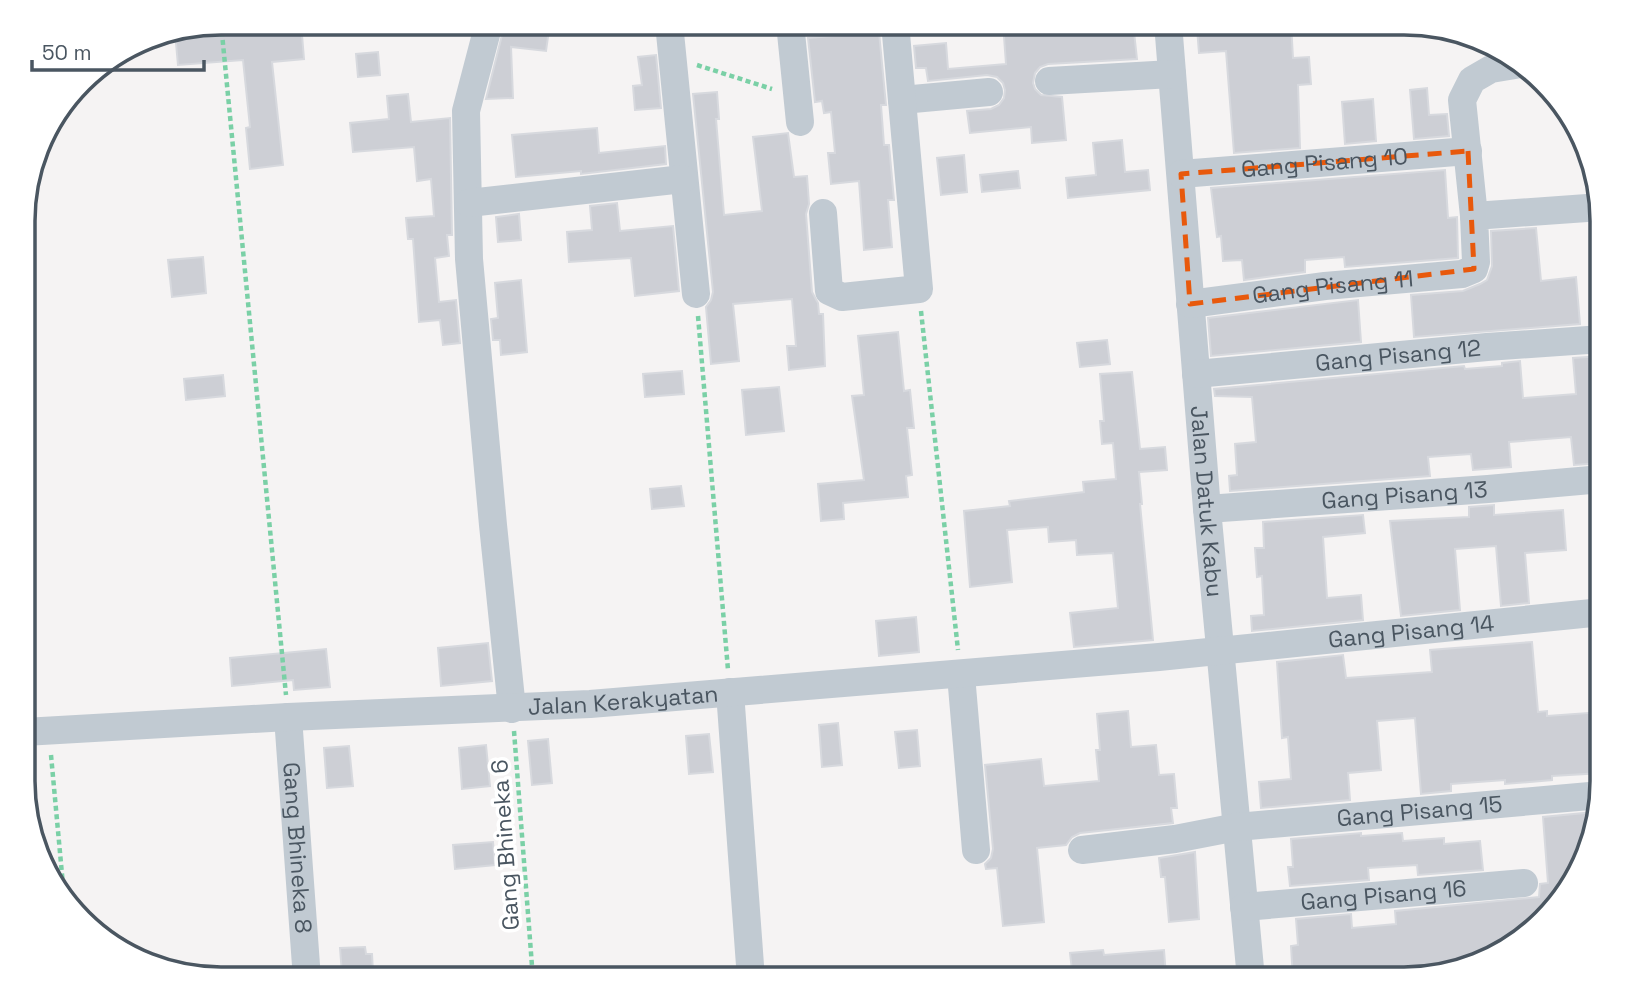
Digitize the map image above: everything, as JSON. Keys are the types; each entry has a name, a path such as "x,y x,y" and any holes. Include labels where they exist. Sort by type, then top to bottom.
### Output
{"street":[{"path":"486,35 466,111 470,258 512,709"},
{"path":"670,35 696,295"},
{"path":"791,35 800,122"},
{"path":"823,213 829,291 834,295 842,297 919,289 896,35"},
{"name":"Jalan Datuk Kabu","path":"1172,35 1172,75 1207,509 1250,967"},
{"path":"1507,66 1491,69 1472,80 1462,100 1474,216 1590,208"},
{"path":"1049,81 1172,75"},
{"path":"902,100 989,92"},
{"name":"Gang Pisang 10","path":"1181,174 1468,151"},
{"path":"469,203 683,179"},
{"name":"Gang Pisang 11","path":"1190,304 1325,286 1462,274 1474,270 1476,262 1474,216"},
{"name":"Gang Pisang 12","path":"1196,374 1590,340"},
{"name":"Gang Pisang 13","path":"1207,509 1590,479"},
{"name":"Gang Pisang 14","path":"1221,649 1590,613"},
{"name":"Jalan Kerakyatan","path":"36,731 288,717 512,709 961,675 1221,649"},
{"path":"961,675 976,850"},
{"path":"730,692 750,967"},
{"name":"Gang Bhineka 8","path":"288,717 306,967"},
{"name":"Gang Pisang 15","path":"1082,849 1175,839 1237,827 1590,795"},
{"name":"Gang Pisang 16","path":"1244,907 1524,883"}],"path":[{"path":"222,35 288,717"},
{"path":"673,57 773,90 791,103 800,122"},
{"path":"919,289 961,675"},
{"path":"696,295 730,692"},
{"name":"Gang Bhineka 6","path":"512,709 532,967"},
{"path":"36,731 60,875"}],"highlighted area":[{"path":"1468,151 1474,269 1190,304 1181,174"}],"building":[{"path":"221,35 302,35 304,59 272,62 283,165 250,169 246,128 250,127 243,60 178,65 176,41"},
{"path":"502,35 548,35 546,51 511,47 513,98 486,99"},
{"path":"879,35 886,105 881,105 884,145 889,145 894,200 888,200 892,247 864,250 859,181 831,184 828,153 835,153 831,112 824,113 822,101 815,102 808,38"},
{"path":"1004,35 1134,35 1137,59 1048,64 1040,67 1035,73 1035,89 1041,95 1062,97 1066,140 1032,143 1031,127 970,133 967,111 991,109 999,105 1004,98 1003,83 997,77 987,75 928,81 926,68 916,68 914,46 946,43 948,69 1006,64"},
{"path":"1198,35 1292,35 1293,58 1309,57 1311,84 1298,85 1300,148 1234,153 1226,51 1199,53"},
{"path":"378,52 380,75 358,77 356,54"},
{"path":"656,55 661,108 635,110 633,86 642,85 638,57"},
{"path":"1427,88 1429,115 1447,114 1449,136 1414,139 1410,90"},
{"path":"717,92 719,119 716,119 724,215 762,211 753,137 788,133 794,177 807,176 809,204 806,214 812,292 818,303 819,314 823,314 825,366 789,370 787,346 796,346 792,299 733,304 739,361 711,364 706,307 713,292 693,94"},
{"path":"408,94 411,122 450,118 452,235 447,235 449,256 435,258 439,302 456,300 460,343 443,345 440,320 419,322 413,239 408,239 406,218 434,216 431,179 417,181 414,147 353,152 350,123 389,119 387,96"},
{"path":"1373,99 1376,141 1345,144 1342,102"},
{"path":"597,128 599,153 665,146 666,164 581,174 581,171 516,177 512,135"},
{"path":"1122,140 1125,172 1148,170 1150,190 1068,198 1066,178 1096,175 1093,143"},
{"path":"964,155 967,192 941,195 937,158"},
{"path":"1445,170 1448,218 1457,217 1458,258 1345,267 1344,257 1305,260 1305,272 1244,280 1242,260 1223,261 1211,188"},
{"path":"1018,171 1020,188 982,192 980,175"},
{"path":"617,203 620,231 673,226 679,291 635,296 631,258 569,262 567,232 592,230 590,206"},
{"path":"519,214 521,240 498,242 496,217"},
{"path":"1536,228 1541,281 1576,277 1580,324 1414,337 1411,295 1463,291 1480,284 1487,280 1492,266 1491,231"},
{"path":"203,257 206,293 172,297 168,260"},
{"path":"521,280 527,352 501,355 500,340 493,340 491,319 498,318 495,283"},
{"path":"1358,300 1361,342 1211,356 1208,318"},
{"path":"898,332 904,391 910,390 914,428 907,428 912,475 906,476 908,497 843,503 844,519 821,521 818,484 864,480 852,396 864,395 858,336"},
{"path":"1107,340 1110,364 1080,367 1077,343"},
{"path":"1590,357 1590,464 1574,465 1571,437 1509,442 1511,467 1473,470 1471,454 1428,457 1430,476 1230,491 1229,476 1237,475 1235,444 1256,442 1252,397 1215,396 1214,389 1464,366 1465,369 1502,366 1502,363 1520,361 1523,398 1576,394 1573,358"},
{"path":"682,371 684,394 645,397 643,374"},
{"path":"1132,372 1140,449 1165,447 1167,470 1139,472 1153,640 1074,647 1070,613 1118,608 1113,553 1077,555 1076,540 1049,542 1048,527 1007,530 1012,582 970,587 964,511 1010,506 1009,501 1084,492 1083,482 1116,479 1113,443 1102,444 1100,421 1104,421 1100,374"},
{"path":"223,375 225,396 186,400 184,379"},
{"path":"779,387 784,431 746,435 742,390"},
{"path":"681,486 684,506 652,509 650,489"},
{"path":"1494,505 1494,515 1563,510 1566,550 1525,553 1529,603 1501,606 1496,546 1455,549 1460,610 1401,616 1390,521 1469,517 1469,507"},
{"path":"1363,515 1365,533 1323,537 1327,598 1361,595 1363,620 1252,631 1251,616 1264,615 1262,576 1257,577 1255,548 1264,548 1263,522"},
{"path":"916,617 919,652 879,656 876,621"},
{"path":"1532,642 1538,712 1547,711 1547,716 1590,713 1590,774 1552,776 1552,780 1505,784 1505,780 1451,784 1451,791 1421,794 1415,718 1377,721 1381,770 1348,773 1350,800 1261,808 1259,782 1291,779 1288,737 1282,738 1277,662 1343,655 1346,678 1432,672 1430,650"},
{"path":"488,643 492,681 441,686 438,648"},
{"path":"326,649 330,687 294,690 293,680 232,686 230,658"},
{"path":"1128,711 1131,747 1156,745 1159,775 1174,774 1177,808 1171,808 1173,823 1080,833 1072,837 1066,845 1037,848 1044,922 1003,926 997,868 986,869 985,864 991,858 993,849 985,765 1041,759 1044,786 1099,781 1097,714"},
{"path":"838,723 842,765 822,767 819,725"},
{"path":"917,730 920,766 899,768 895,732"},
{"path":"709,734 713,772 689,774 686,736"},
{"path":"548,739 552,783 532,785 528,741"},
{"path":"486,745 490,786 462,789 459,748"},
{"path":"349,746 353,786 327,788 324,748"},
{"path":"1587,813 1580,841 1559,884 1527,921 1497,942 1452,961 1416,967 1292,967 1291,946 1298,945 1296,919 1351,914 1352,928 1396,924 1395,911 1539,897 1540,884 1548,883 1543,817"},
{"path":"1361,833 1361,836 1402,833 1403,841 1444,838 1444,844 1480,841 1483,870 1418,875 1417,865 1368,868 1369,880 1290,886 1288,867 1293,867 1291,839"},
{"path":"493,842 495,865 455,869 453,845"},
{"path":"1195,852 1199,919 1169,922 1165,877 1161,877 1159,858"},
{"path":"365,947 366,954 372,954 373,967 341,967 340,948"},
{"path":"1103,950 1104,955 1164,950 1165,967 1072,967 1070,953"}]}
